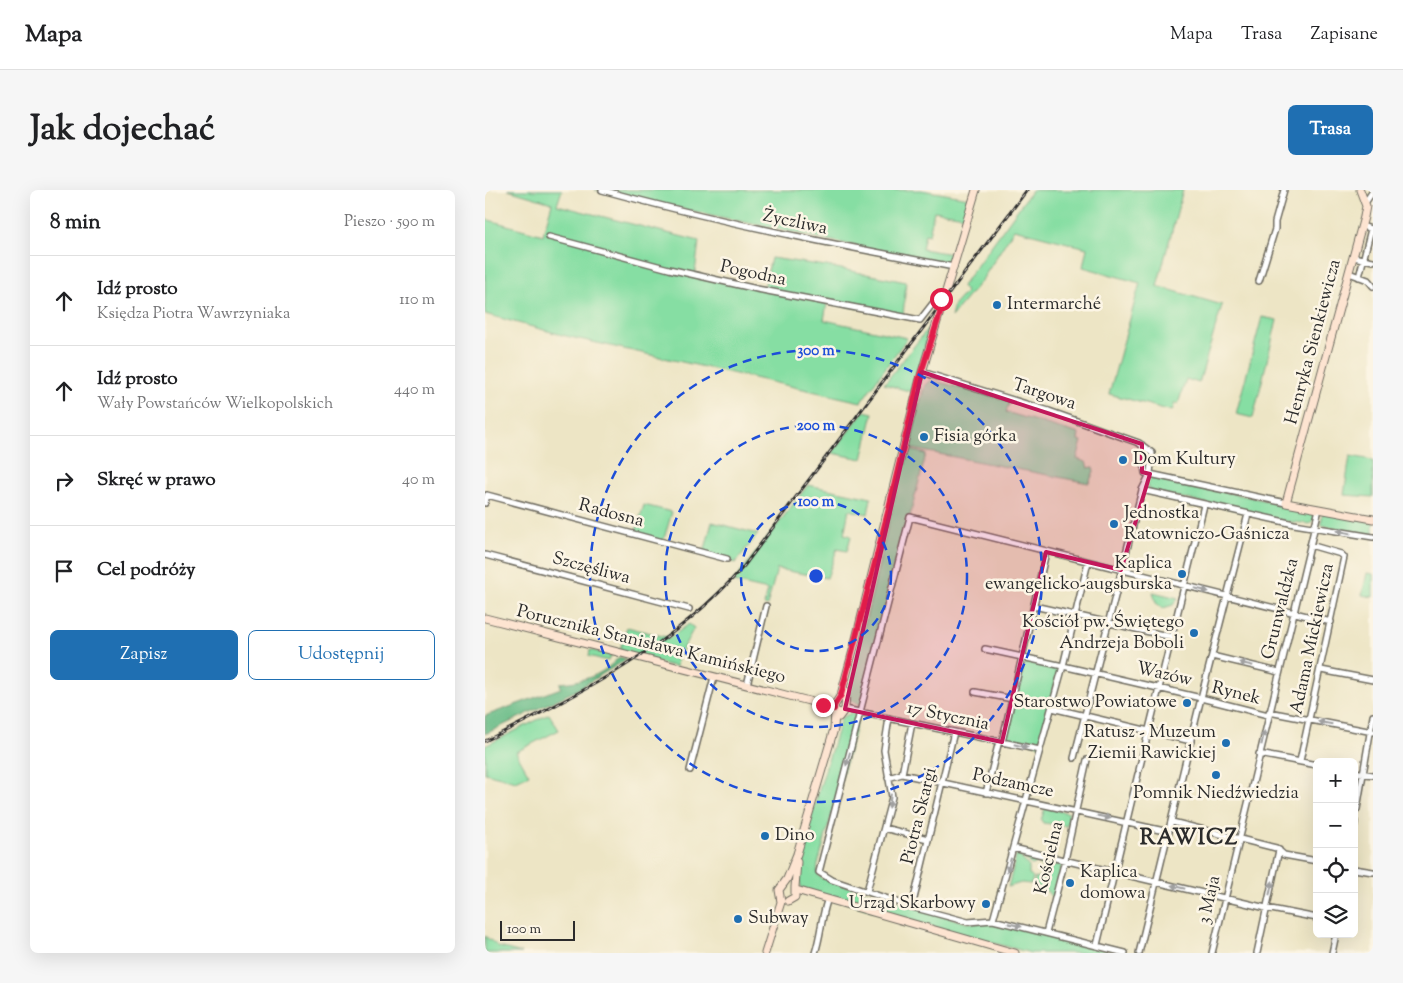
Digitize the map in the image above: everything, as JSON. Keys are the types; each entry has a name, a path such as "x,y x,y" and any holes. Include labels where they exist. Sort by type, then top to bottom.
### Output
{"street":[{"name":"Życzliwa","path":"602,190 675,210 779,234 954,267"},
{"path":"976,190 922,372 840,706 797,854 784,884 779,890 827,900 1015,953"},
{"path":"1259,281 1275,229 1275,222 1284,190"},
{"path":"1360,190 1365,203"},
{"path":"1365,203 1371,192"},
{"name":"Henryka Sienkiewicza","path":"1286,503 1349,273 1365,203"},
{"path":"1359,277 1372,229 1361,226"},
{"name":"Pogodna","path":"549,237 669,269 757,289 920,320 934,302 945,298"},
{"path":"1353,257 1373,261"},
{"path":"1349,273 1368,280 1373,286"},
{"name":"Targowa","path":"922,372 1049,411 1142,444"},
{"path":"1142,444 1143,470 1150,474 1286,503 1373,519"},
{"path":"1074,758 1142,490 1150,474 1153,454 1142,444"},
{"path":"1142,490 1247,514 1373,537"},
{"name":"Radosna","path":"485,503 486,494 727,559"},
{"path":"1097,945 1204,505"},
{"name":"Grunwaldzka","path":"1268,714 1319,509"},
{"path":"1201,698 1247,514"},
{"path":"1125,953 993,920 968,922 912,907 832,880 819,872 862,712 910,517 1331,622"},
{"name":"Adama Mickiewicza","path":"1301,762 1344,557 1341,554 1310,546"},
{"path":"986,793 1013,699 1047,552"},
{"name":"Szczęśliwa","path":"485,555 689,609"},
{"path":"993,920 1052,708 1088,562"},
{"path":"747,685 766,606"},
{"path":"1034,606 1172,636"},
{"name":"Porucznika Stanisława Kamińskiego","path":"485,618 810,701 840,706"},
{"path":"985,649 1022,656"},
{"name":"Wazów","path":"1022,656 1201,698"},
{"path":"1212,656 1279,672"},
{"path":"1321,670 1373,680"},
{"path":"690,770 714,677"},
{"path":"975,692 1013,699"},
{"name":"Rynek","path":"1139,953 1201,698 1268,714 1249,795"},
{"name":"17 Stycznia","path":"840,706 1040,750"},
{"path":"1052,708 1191,741"},
{"path":"1268,714 1372,732"},
{"path":"1358,803 1372,732 1373,716"},
{"path":"867,891 892,797 884,750 889,718"},
{"path":"888,778 901,774 912,723"},
{"name":"Piotra Skargi","path":"912,907 955,732"},
{"path":"1259,754 1313,764"},
{"name":"Kościelna","path":"1046,933 1065,860 1087,760"},
{"path":"1358,773 1373,775"},
{"name":"Podzamcze","path":"901,774 1169,832"},
{"name":"3 Maja","path":"1212,953 1249,795"},
{"path":"1171,822 1279,850 1284,854 1313,860"},
{"path":"884,828 928,839"},
{"path":"1013,848 1313,917"},
{"path":"1257,953 1279,850"},
{"path":"765,953 775,926 791,894 797,854"},
{"path":"1358,870 1373,872"},
{"path":"784,884 791,883 791,894"},
{"path":"815,953 822,932 820,923 827,900"},
{"path":"1332,953 1335,938"}],"highlighted area":[{"path":"922,372 1142,444 1142,472 1150,474 1121,570 1046,552 1002,742 845,709"}],"green space":[{"path":"508,190 562,190 557,205 699,241 695,273 764,289 771,258 826,266 906,282 903,316 827,303 824,320 907,338 861,402 566,336 485,314 485,219 543,235 552,203"},
{"path":"595,190 921,190 969,198 964,216 934,211 929,235 925,234 922,249 952,254 949,266"},
{"path":"1032,190 1183,190 1157,286 1222,305 1199,383 1186,379 1178,404 1175,403 1172,411 1109,394 1140,283 1083,267 1087,248 1014,229 982,280 951,317 954,305 966,292 962,286"},
{"path":"1262,317 1277,320 1253,418 1236,414"},
{"path":"930,326 919,369 916,393 884,384"},
{"path":"931,380 1010,401 1006,412 1079,434 1078,440 1082,441 1077,459 1086,462 1088,468 1093,467 1094,471 1089,483 908,448 924,387"},
{"path":"864,411 873,413 862,459 832,453"},
{"path":"906,449 926,454 861,705 851,701 848,695"},
{"path":"1350,456 1373,460 1373,497 1344,495"},
{"path":"1155,477 1310,510 1315,512 1314,519 1310,524 1285,521 1151,491 1147,486 1151,478"},
{"path":"808,485 871,498 868,514 849,510 844,534 851,536 847,551 837,549 827,578 777,569 767,606 764,605 768,590 733,582"},
{"path":"644,505 672,512 663,542 635,534"},
{"path":"1323,512 1373,522 1373,535 1321,525"},
{"path":"712,522 758,534 735,563 704,553"},
{"path":"1367,573 1373,574 1373,597 1362,595"},
{"path":"1153,592 1178,598 1173,605 1163,608 1156,603"},
{"path":"689,624 694,628 677,659 676,667 619,652 627,627 670,638"},
{"path":"590,650 612,655 608,661 589,656"},
{"path":"619,657 627,659 575,691 485,734 485,716 561,688 560,683 577,681 599,673"},
{"path":"1026,660 1057,667 1058,669 1040,745 1005,737"},
{"path":"851,713 859,715 818,864 817,873 821,878 967,923 992,922 1116,953 1031,953 867,909 802,888 800,877 802,859 814,808 841,718"},
{"path":"549,714 559,730 516,752 529,775 516,781 485,773 485,746"},
{"path":"1045,808 1069,813 1067,826 1043,823 1041,820"},
{"path":"1017,853 1029,867 1029,874 1033,878 1031,884 1021,883 1008,887"},
{"path":"1020,853 1038,857 1036,864 1031,865"},
{"path":"1040,858 1058,862 1042,868 1038,864"},
{"path":"1062,863 1053,899 1047,891 1034,884 1035,878 1041,876 1043,870"},
{"path":"485,936 499,947 522,953 485,953"}],"railway":[{"path":"485,741 555,706 624,666 688,621 717,595 744,566 1027,190"}],"place":[{"name":"Intermarché","path":"997,305"},
{"name":"Fisia górka","path":"924,437"},
{"name":"Dom Kultury","path":"1123,460"},
{"name":"Jednostka Ratowniczo-Gaśnicza","path":"1114,524"},
{"name":"Kaplica ewangelicko-augsburska","path":"1182,574"},
{"name":"Kościół pw. Świętego Andrzeja Boboli","path":"1194,633"},
{"name":"Starostwo Powiatowe","path":"1187,703"},
{"name":"Ratusz - Muzeum Ziemii Rawickiej","path":"1226,743"},
{"name":"Pomnik Niedźwiedzia","path":"1216,775"},
{"name":"Dino","path":"765,836"},
{"name":"Kaplica domowa","path":"1070,883"},
{"name":"Urząd Skarbowy","path":"986,904"},
{"name":"Subway","path":"738,919"}],"district":[{"name":"RAWICZ","path":"1189,839"}],"route":[{"path":"823,705 834,709 841,695 895,484 919,379 945,298 941,299"}]}
